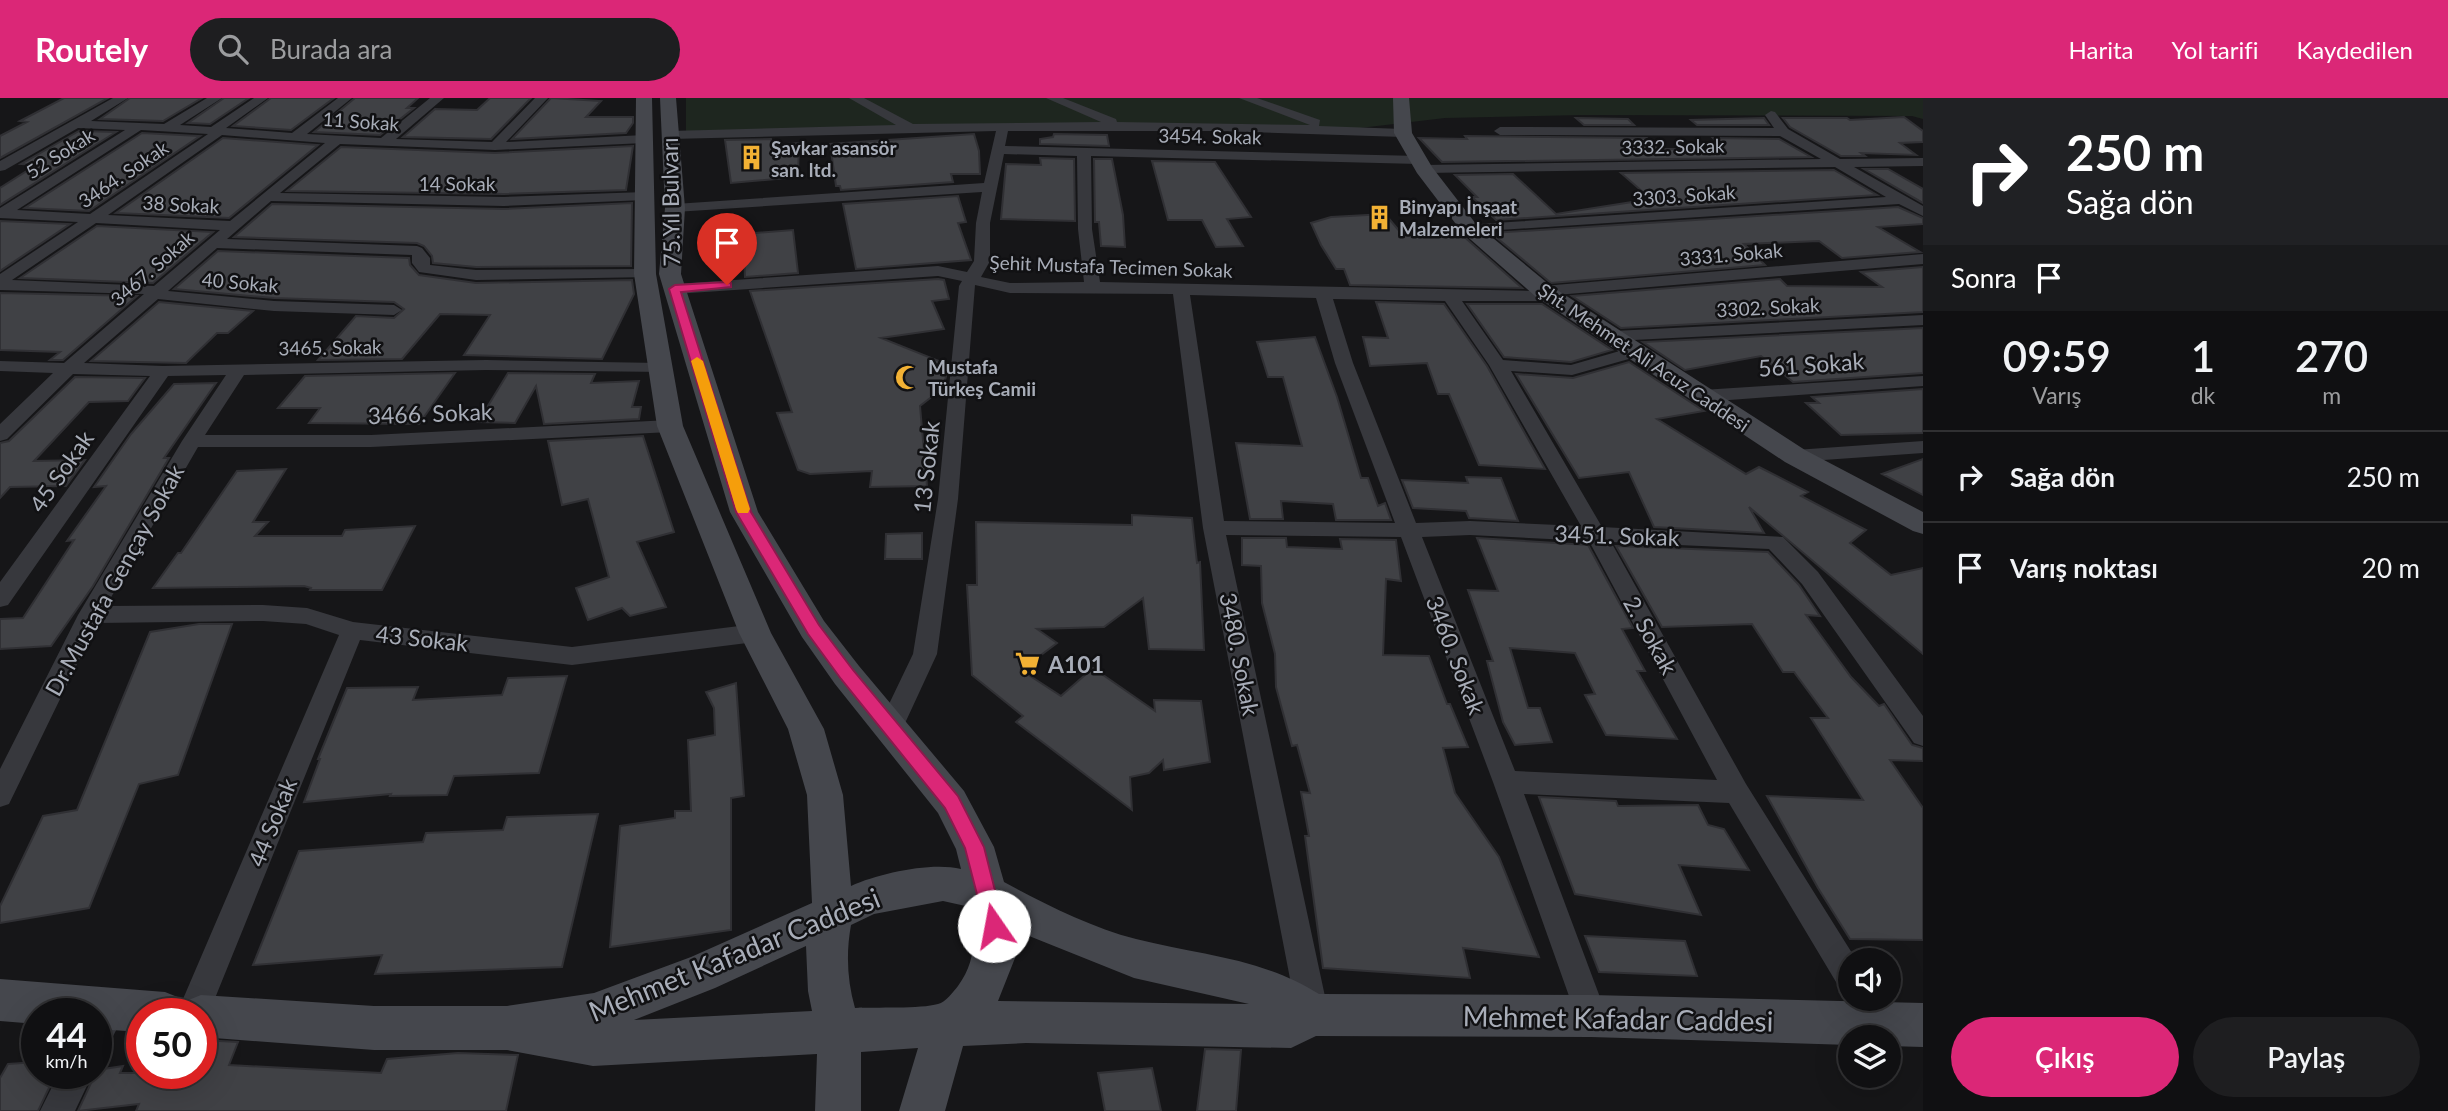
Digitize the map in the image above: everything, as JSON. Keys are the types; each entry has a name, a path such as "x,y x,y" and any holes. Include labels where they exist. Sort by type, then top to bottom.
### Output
{"main road":[{"name":"75.Yıl Bulvarı","path":"644,98 675,208 670,274 744,512 814,629 847,675 951,802 975,847 987,893"},
{"name":"75.Yıl Bulvarı","path":"668,98 645,196 645,274 670,426 755,633 806,729 825,795 833,915"},
{"name":"Şht. Mehmet Ali Acuz Caddesi","path":"1401,98 1404,133 1422,164 1469,228 1546,293 1614,335 1795,456 1923,524"},
{"name":"Mehmet Kafadar Caddesi","path":"217,1017 374,1028 507,1028 594,1014 700,974 869,897 909,887 943,883 987,893 1037,921 1134,958 1258,985 1281,994 1313,1015"},
{"path":"922,1111 947,1025 967,1009 982,988 994,958 994,926 987,893"},
{"path":"833,915 826,948 829,991 839,1031 838,1111"},
{"path":"0,1000 21,1005"},
{"name":"Mehmet Kafadar Caddesi","path":"507,1028 593,1044 1026,1021 1291,1026 1313,1015 1591,1016 1871,1012 1923,1025"}],"street":[{"path":"0,167 122,98"},
{"path":"169,126 216,98"},
{"name":"3464. Sokak","path":"0,283 90,218 213,137 218,132 216,129 262,98"},
{"path":"297,135 346,98"},
{"path":"385,142 438,98"},
{"path":"495,146 542,98"},
{"path":"855,98 911,127"},
{"path":"1052,98 1121,126"},
{"path":"1245,98 1334,129"},
{"path":"1771,116 1783,132 1923,212"},
{"name":"11 Sokak","path":"75,124 169,126 337,140 495,146 911,127 1121,126 1334,129 1404,133"},
{"name":"52 Sokak","path":"0,214 141,125"},
{"name":"13 Sokak","path":"891,727 925,654 948,499 967,286 982,261 983,223 1003,126"},
{"path":"1500,131 1783,132"},
{"name":"3467. Sokak","path":"0,435 67,369 212,243 337,140"},
{"name":"3454. Sokak","path":"1000,150 1422,164"},
{"path":"1084,152 1085,229 1093,287"},
{"name":"3332. Sokak","path":"1422,164 1923,162"},
{"path":"675,208 989,187"},
{"name":"14 Sokak","path":"268,197 414,202 559,202 645,196"},
{"name":"3303. Sokak","path":"1469,228 1901,200"},
{"name":"38 Sokak","path":"0,214 233,226"},
{"path":"212,243 417,251 422,258 420,263 425,269 476,275 645,274"},
{"name":"3331. Sokak","path":"1546,293 1923,258"},
{"name":"Şehit Mustafa Tecimen Sokak","path":"675,289 938,271 963,275 989,286 1012,288 1093,287 1450,296 1546,293"},
{"name":"40 Sokak","path":"0,283 148,289 153,294 284,307 394,310"},
{"name":"3480. Sokak","path":"1181,291 1214,528 1313,1015"},
{"name":"3460. Sokak","path":"1324,294 1344,363 1506,782 1591,1016"},
{"name":"2. Sokak","path":"1450,296 1498,365 1596,534 1737,792 1838,956"},
{"name":"3302. Sokak","path":"1614,335 1923,320"},
{"path":"1498,365 1572,370 1637,351"},
{"name":"3465. Sokak","path":"0,366 163,371 486,365 660,368"},
{"name":"Dr.Mustafa Gençay Sokak","path":"0,796 89,615 192,440 238,370"},
{"name":"45 Sokak","path":"0,599 163,371"},
{"name":"561 Sokak","path":"1702,396 1923,382"},
{"name":"3466. Sokak","path":"192,440 283,442 516,435 670,426"},
{"path":"1795,456 1923,447"},
{"name":"3451. Sokak","path":"1214,528 1470,528 1775,542 1810,578 1923,736"},
{"name":"43 Sokak","path":"89,615 263,613 307,616 352,631 572,656 755,633"},
{"name":"44 Sokak","path":"199,998 352,631"},
{"path":"1506,782 1737,792"},
{"path":"57,1111 69,1089"}],"shaded area":[{"path":"686,98 1923,98 1923,119 1912,116 1583,115 1445,118 1360,128 686,131"}],"building":[{"path":"64,98 108,98 0,158 0,136 27,122 20,121"},
{"path":"130,98 202,98 163,121 100,119"},
{"path":"224,98 249,98 210,124 188,123"},
{"path":"271,98 334,98 291,130 233,126"},
{"path":"355,98 418,98 407,108 414,108 380,135 314,132"},
{"path":"490,98 531,98 491,139 403,137 435,109 477,110"},
{"path":"551,98 601,101 586,117 633,117 633,123 626,133 512,139"},
{"path":"1904,117 1923,131 1923,142 1900,143 1916,155 1861,153 1865,156 1841,156 1790,127 1783,118 1850,120"},
{"path":"1576,118 1628,119 1634,125 1584,125"},
{"path":"1764,118 1769,125 1697,125 1691,120"},
{"path":"79,131 116,132 0,205 0,188 36,165 21,164"},
{"path":"142,133 200,136 89,211 25,208"},
{"path":"974,134 979,151 980,174 951,174 953,182 841,190 840,186 836,186 830,144"},
{"path":"1054,134 1107,135 1109,146 1040,144 1040,139 1053,137"},
{"path":"1465,136 1647,138 1658,149 1724,149 1713,138 1779,139 1811,157 1442,162 1419,138 1467,139"},
{"path":"223,138 318,145 229,218 116,213"},
{"name":"Şavkar asansör san. ltd.","path":"771,139 772,145 799,143 798,177 731,183 725,140"},
{"path":"633,146 626,190 504,194 287,191 341,147 495,153"},
{"path":"1040,158 1074,159 1075,221 1001,219 1006,164 1041,165"},
{"path":"1094,159 1112,159 1123,215 1125,247 1101,246 1099,222 1095,222"},
{"path":"1152,161 1215,162 1251,217 1227,219 1243,246 1216,247 1202,220 1168,220"},
{"path":"1864,169 1888,169 1923,189 1923,203"},
{"path":"1834,170 1877,195 1496,220 1472,197 1477,197 1455,175 1513,174 1556,214 1651,199 1621,173"},
{"path":"958,196 966,222 958,223 971,260 856,269 843,204"},
{"path":"632,203 631,266 476,267 433,263 432,256 424,246 417,243 234,237 272,204 504,209"},
{"path":"1898,207 1923,218 1923,224 1878,227 1920,252 1842,258 1819,241 1744,244 1765,265 1551,283 1491,233"},
{"path":"1385,214 1401,233 1416,233 1417,236 1461,234 1522,288 1350,285 1344,269 1336,269 1311,223 1331,217"},
{"path":"0,221 70,224 0,271"},
{"path":"97,226 213,232 153,283 20,278"},
{"path":"793,230 798,273 745,277 743,234"},
{"path":"218,251 409,258 410,265 419,275 476,283 632,280 634,294 602,359 464,355 490,315 440,314 402,359 318,360 356,316 394,318 404,309 394,302 274,298 174,289"},
{"path":"1923,267 1923,312 1621,328 1572,296 1780,279 1787,286 1882,287 1861,272"},
{"path":"944,280 949,299 932,301 944,329 881,338 949,365 943,388 920,406 927,486 870,487 872,471 810,474 798,470 777,413 792,412 750,291"},
{"path":"0,293 137,296 63,360 50,360 60,352 0,350"},
{"path":"159,302 253,311 228,333 217,333 186,363 91,361"},
{"path":"1376,302 1444,304 1487,366 1545,469 1479,465 1449,394 1438,394 1427,363 1370,366 1363,337 1388,338"},
{"path":"1467,304 1542,304 1612,350 1571,362 1504,357"},
{"path":"1923,328 1923,373 1793,382 1761,356 1685,370 1643,342"},
{"path":"1315,337 1337,397 1361,478 1368,478 1378,506 1385,503 1391,520 1336,520 1333,504 1281,501 1283,519 1250,519 1236,443 1302,446 1283,377 1268,377 1257,342"},
{"path":"1629,362 1704,411 1657,419 1746,474 1759,467 1808,492 1801,496 1866,530 1850,543 1891,575 1923,568 1923,654 1749,507 1764,533 1654,527 1629,472 1579,478 1516,374 1573,378"},
{"path":"455,373 419,424 309,423 320,408 278,408 305,376"},
{"path":"508,373 595,374 591,383 639,381 632,407 641,407 639,419 544,424 536,386 515,423 478,422"},
{"path":"75,377 145,378 128,401 89,402 34,461 85,460 66,486 10,487 0,498 0,443 9,441"},
{"path":"216,383 164,458 169,458 93,586 51,646 0,649 0,619 23,618 74,540 67,541 106,486 94,487 131,434 174,384"},
{"path":"1923,389 1923,433 1841,435 1806,403 1819,403 1812,397"},
{"path":"643,436 674,532 637,542 666,607 630,616 622,608 588,620 576,588 609,577 588,499 562,505 548,441"},
{"path":"1923,459 1923,495 1882,474"},
{"path":"286,469 253,522 268,522 255,536 342,536 345,530 415,526 382,590 310,590 311,588 304,586 153,588 178,553 181,553 237,471"},
{"path":"1466,477 1501,478 1518,521 1469,518 1466,511 1413,508 1402,480 1468,483"},
{"path":"1132,515 1192,518 1197,563 1200,562 1204,650 1149,649 1143,598 1104,627 1037,629 1057,643 1021,670 1061,696 1093,668 1155,711 1154,700 1201,701 1210,762 1164,770 1163,760 1149,773 1130,777 1132,810 1016,722 1023,716 972,675 967,585 977,585 976,522 1132,525"},
{"path":"922,533 922,559 885,559 886,534"},
{"path":"1242,538 1286,538 1287,547 1342,549 1340,539 1396,540 1401,581 1386,579 1383,655 1429,656 1447,704 1450,704 1468,747 1443,748 1455,793 1499,857 1539,957 1463,948 1470,978 1323,968 1305,836 1309,836 1301,792 1310,793 1297,745 1292,746 1276,687 1275,654 1262,603 1261,566 1242,565"},
{"path":"1477,538 1588,545 1633,628 1622,629 1645,671 1637,671 1677,739 1606,735 1585,695 1595,694 1575,653 1510,648 1528,708 1540,708 1552,742 1515,745 1503,722 1487,661 1493,661 1468,590 1498,591"},
{"path":"1616,546 1768,552 1799,585 1820,616 1806,615 1851,677 1879,706 1884,704 1912,745 1923,748 1923,761 1890,760 1923,808 1923,940 1850,939 1767,796 1863,800 1811,718 1828,718 1794,672 1783,672 1752,624 1662,627"},
{"path":"199,624 232,624 178,775 139,784 89,908 0,923 0,906 43,816 77,810 150,632"},
{"path":"567,676 539,773 454,776 447,795 390,796 391,794 304,802 347,688 418,687 413,700 502,695 508,678"},
{"path":"736,683 744,796 731,798 731,930 610,947 620,826 675,818 675,811 691,811 688,740 715,735 714,708 706,692"},
{"path":"1539,797 1616,801 1618,806 1698,805 1708,825 1724,829 1749,870 1679,865 1701,915 1575,894"},
{"path":"598,814 562,967 375,974 382,955 253,965 299,851 423,842 426,833 503,830 507,817"},
{"path":"1585,936 1685,941 1697,976 1599,972"},
{"path":"217,1041 238,1042 229,1065 381,1073 387,1059 458,1053 518,1055 506,1111 136,1111 139,1104 78,1111 88,1089 112,1089 112,1068 123,1066 120,1073 126,1073 126,1089 217,1089"},
{"path":"1205,1049 1241,1050 1236,1111 1197,1111"},
{"path":"21,1063 21,1089 48,1089 38,1111 0,1111 0,1078 8,1064"},
{"path":"1152,1068 1161,1111 1105,1111 1098,1073"}],"slow traffic":[{"path":"697,361 743,509"}],"place":[{"name":"Şavkar asansör san. ltd.","path":"751,158"},
{"name":"Binyapı İnşaat Malzemeleri","path":"1379,217"},
{"name":"Mustafa Türkeş Camii","path":"908,377"},
{"name":"A101","path":"1028,664"}],"route":[{"path":"727,285 675,289 744,512 814,629 847,675 951,802 975,847 994,926"}]}
